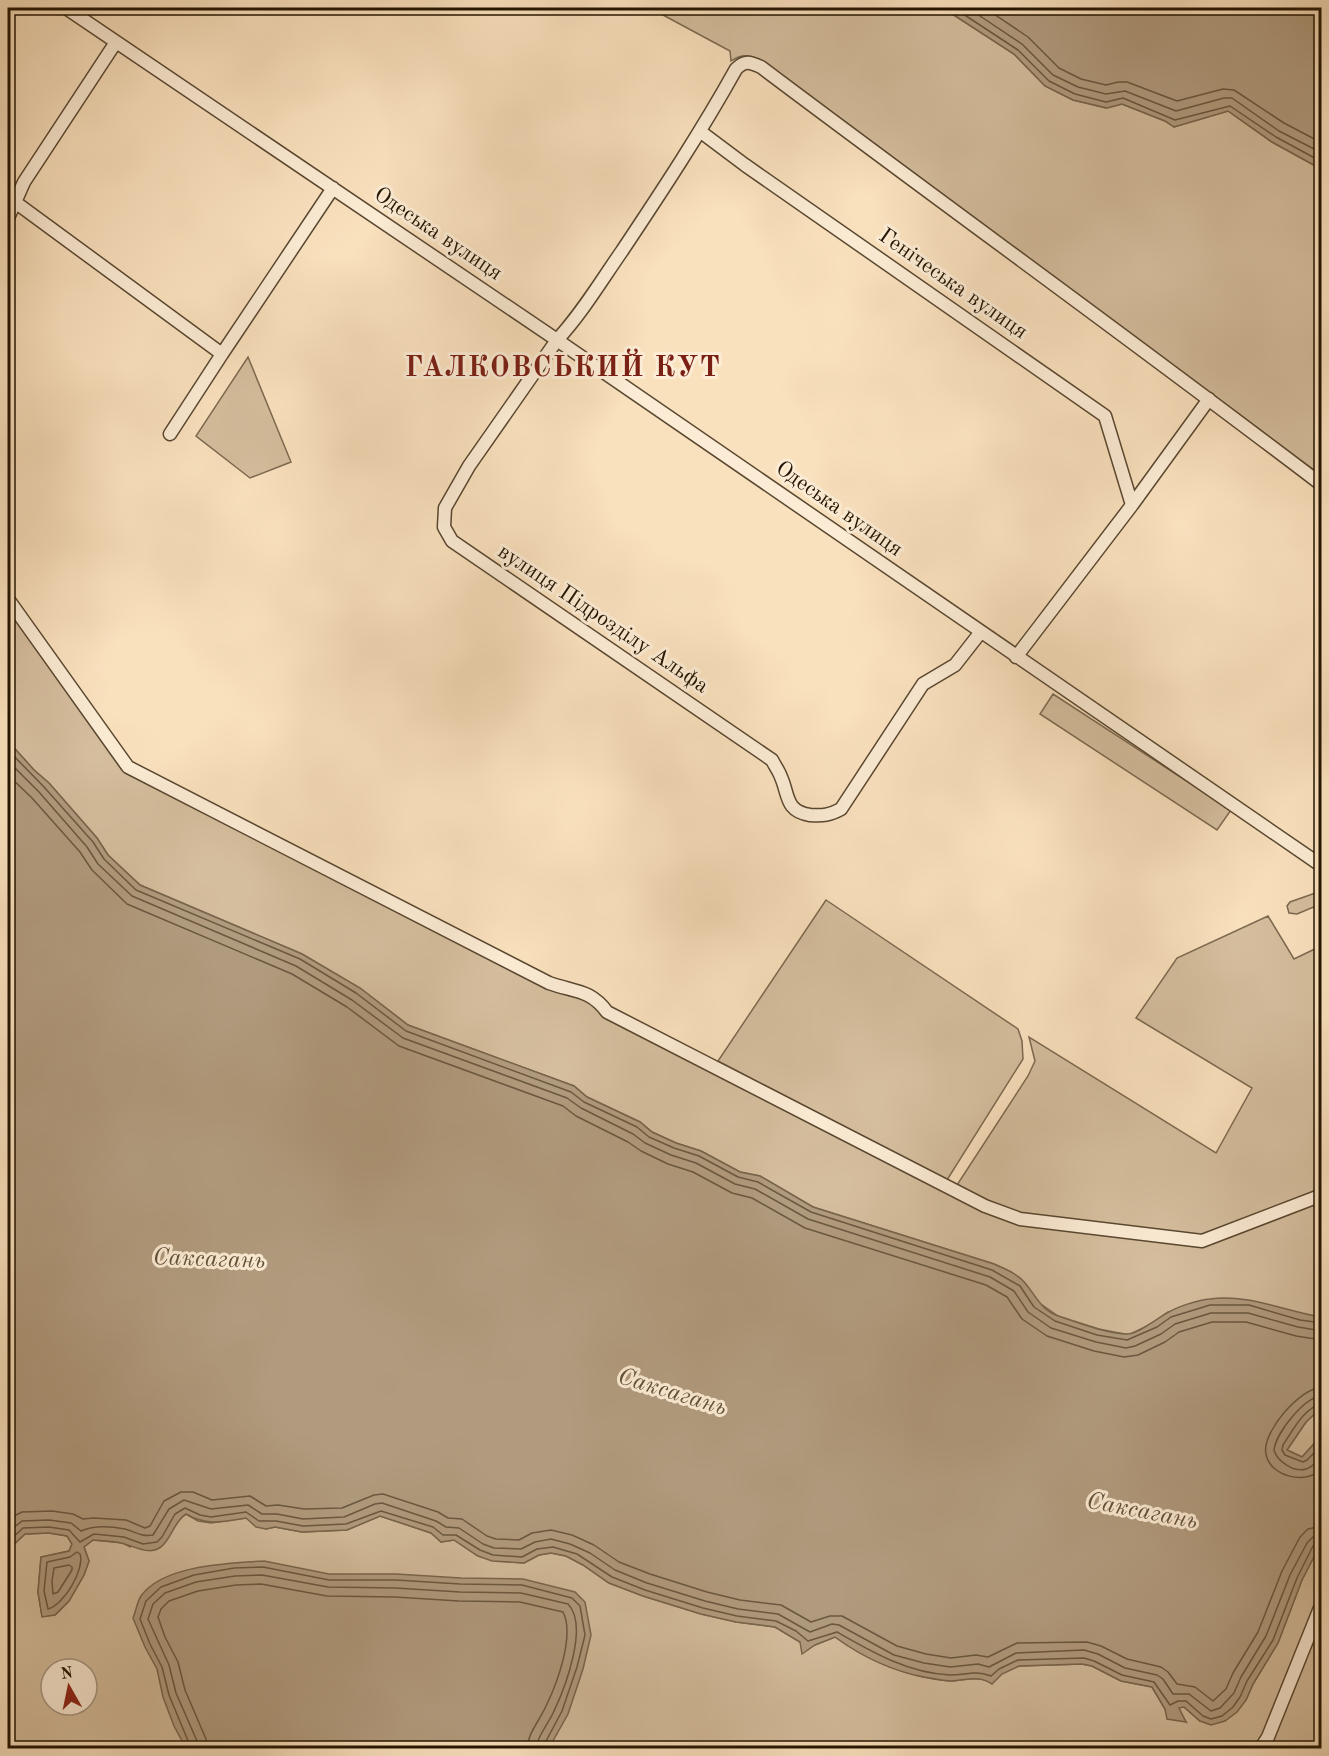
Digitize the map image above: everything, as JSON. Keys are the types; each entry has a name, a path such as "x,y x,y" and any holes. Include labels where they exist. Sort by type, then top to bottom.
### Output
{"street":[{"name":"Одеська вулиця","path":"66,8 557,340 1322,866"},
{"path":"8,218 24,182 116,42"},
{"name":"вулиця Підрозділу Альфа","path":"980,633 955,665 923,684 841,809 830,816 802,814 792,807 786,796 782,778 772,760 452,541 444,527 445,508 469,466 557,340 572,324 701,132 736,69 742,63 749,62 761,67 1209,399"},
{"name":"Генічеська вулиця","path":"701,132 1105,416 1132,505"},
{"path":"170,434 333,188"},
{"path":"15,202 222,354"},
{"path":"1016,657 1132,505 1209,399 1322,485"},
{"path":"8,600 128,767 549,983 571,991 586,993 599,1001 607,1012 985,1206 1020,1219 1202,1241 1322,1195"},
{"path":"1261,1749 1268,1737 1322,1603"}],"shaded area":[{"path":"650,8 943,8 1014,54 1045,86 1073,100 1106,108 1122,104 1165,121 1174,127 1228,111 1272,142 1321,169 1321,475 763,61 747,56 731,61 730,51"},
{"path":"248,357 291,462 250,478 196,436"},
{"path":"8,609 122,770 547,988 570,996 584,997 983,1211 1202,1247 1321,1201 1321,1317 1301,1314 1168,1312 1155,1322 1129,1335 1099,1329 1058,1316 1038,1302 1024,1282 1011,1272 994,1264 813,1207 760,1176 740,1172 701,1151 652,1132 640,1122 587,1097 574,1086 408,1025 360,988 302,954 140,885 108,855 97,838 49,783 8,741"},
{"path":"1053,694 1231,810 1217,830 1040,714"},
{"path":"1321,891 1321,904 1297,914 1289,913 1287,906 1290,902"},
{"path":"826,900 1018,1029 1022,1041 1023,1059 947,1180 718,1061"},
{"path":"1268,916 1294,959 1321,946 1321,1189 1202,1236 1021,1214 987,1201 957,1185 1028,1076 1035,1061 1029,1037 1216,1153 1252,1088 1136,1018 1177,958"},
{"path":"1321,1408 1321,1436 1302,1457 1287,1450 1306,1422"},
{"path":"186,1514 198,1521 211,1523 246,1518 266,1529 275,1527 302,1532 347,1530 380,1516 431,1533 441,1542 454,1540 478,1556 524,1563 539,1555 551,1553 566,1556 609,1583 643,1596 701,1614 736,1622 775,1627 800,1642 815,1645 835,1637 875,1661 919,1676 949,1681 986,1680 1019,1666 1082,1664 1092,1666 1121,1681 1152,1687 1165,1709 1186,1722 1178,1707 1184,1707 1200,1721 1246,1700 1278,1643 1302,1580 1321,1543 1321,1748 8,1748 8,1550 25,1534 49,1533 67,1536 72,1544 69,1551 41,1557 38,1592 42,1616 55,1615 69,1601 89,1561 84,1547 93,1540 123,1543 130,1547"}],"water":[{"path":"943,8 1321,8 1321,169 1272,142 1228,111 1174,127 1165,121 1122,104 1107,108 1073,100 1045,86 1014,54"},
{"name":"Саксагань","path":"8,741 49,783 97,838 108,855 140,885 302,954 360,988 408,1025 574,1086 587,1097 640,1122 652,1132 701,1151 740,1172 760,1176 813,1207 994,1264 1015,1274 1044,1307 1054,1314 1119,1334 1142,1329 1176,1308 1210,1299 1253,1301 1321,1317 1321,1408 1306,1422 1287,1450 1302,1457 1321,1436 1321,1543 1302,1580 1278,1643 1237,1712 1225,1721 1211,1725 1200,1721 1184,1707 1179,1708 1186,1722 1167,1719 1165,1709 1152,1687 1121,1681 1092,1666 1082,1664 1019,1666 1002,1674 992,1684 977,1679 945,1681 901,1671 866,1656 835,1637 815,1645 802,1654 800,1642 775,1627 736,1622 701,1614 643,1596 609,1583 566,1556 551,1553 539,1555 524,1563 492,1561 478,1556 454,1540 441,1542 431,1533 380,1516 347,1530 302,1532 275,1527 266,1529 256,1527 246,1518 208,1522 186,1514 179,1520 164,1544 154,1550 143,1550 118,1542 93,1540 84,1547 89,1561 69,1601 55,1615 42,1617 38,1592 41,1557 69,1551 72,1544 67,1536 49,1533 25,1534 8,1550"},
{"path":"264,1561 329,1574 523,1579 575,1592 585,1602 591,1635 583,1669 568,1714 549,1748 186,1748 174,1726 163,1697 157,1669 133,1618 138,1601 151,1586 180,1572 216,1565"}],"district":[{"name":"ГАЛКОВСЬКИЙ КУТ","path":"563,369"}]}
